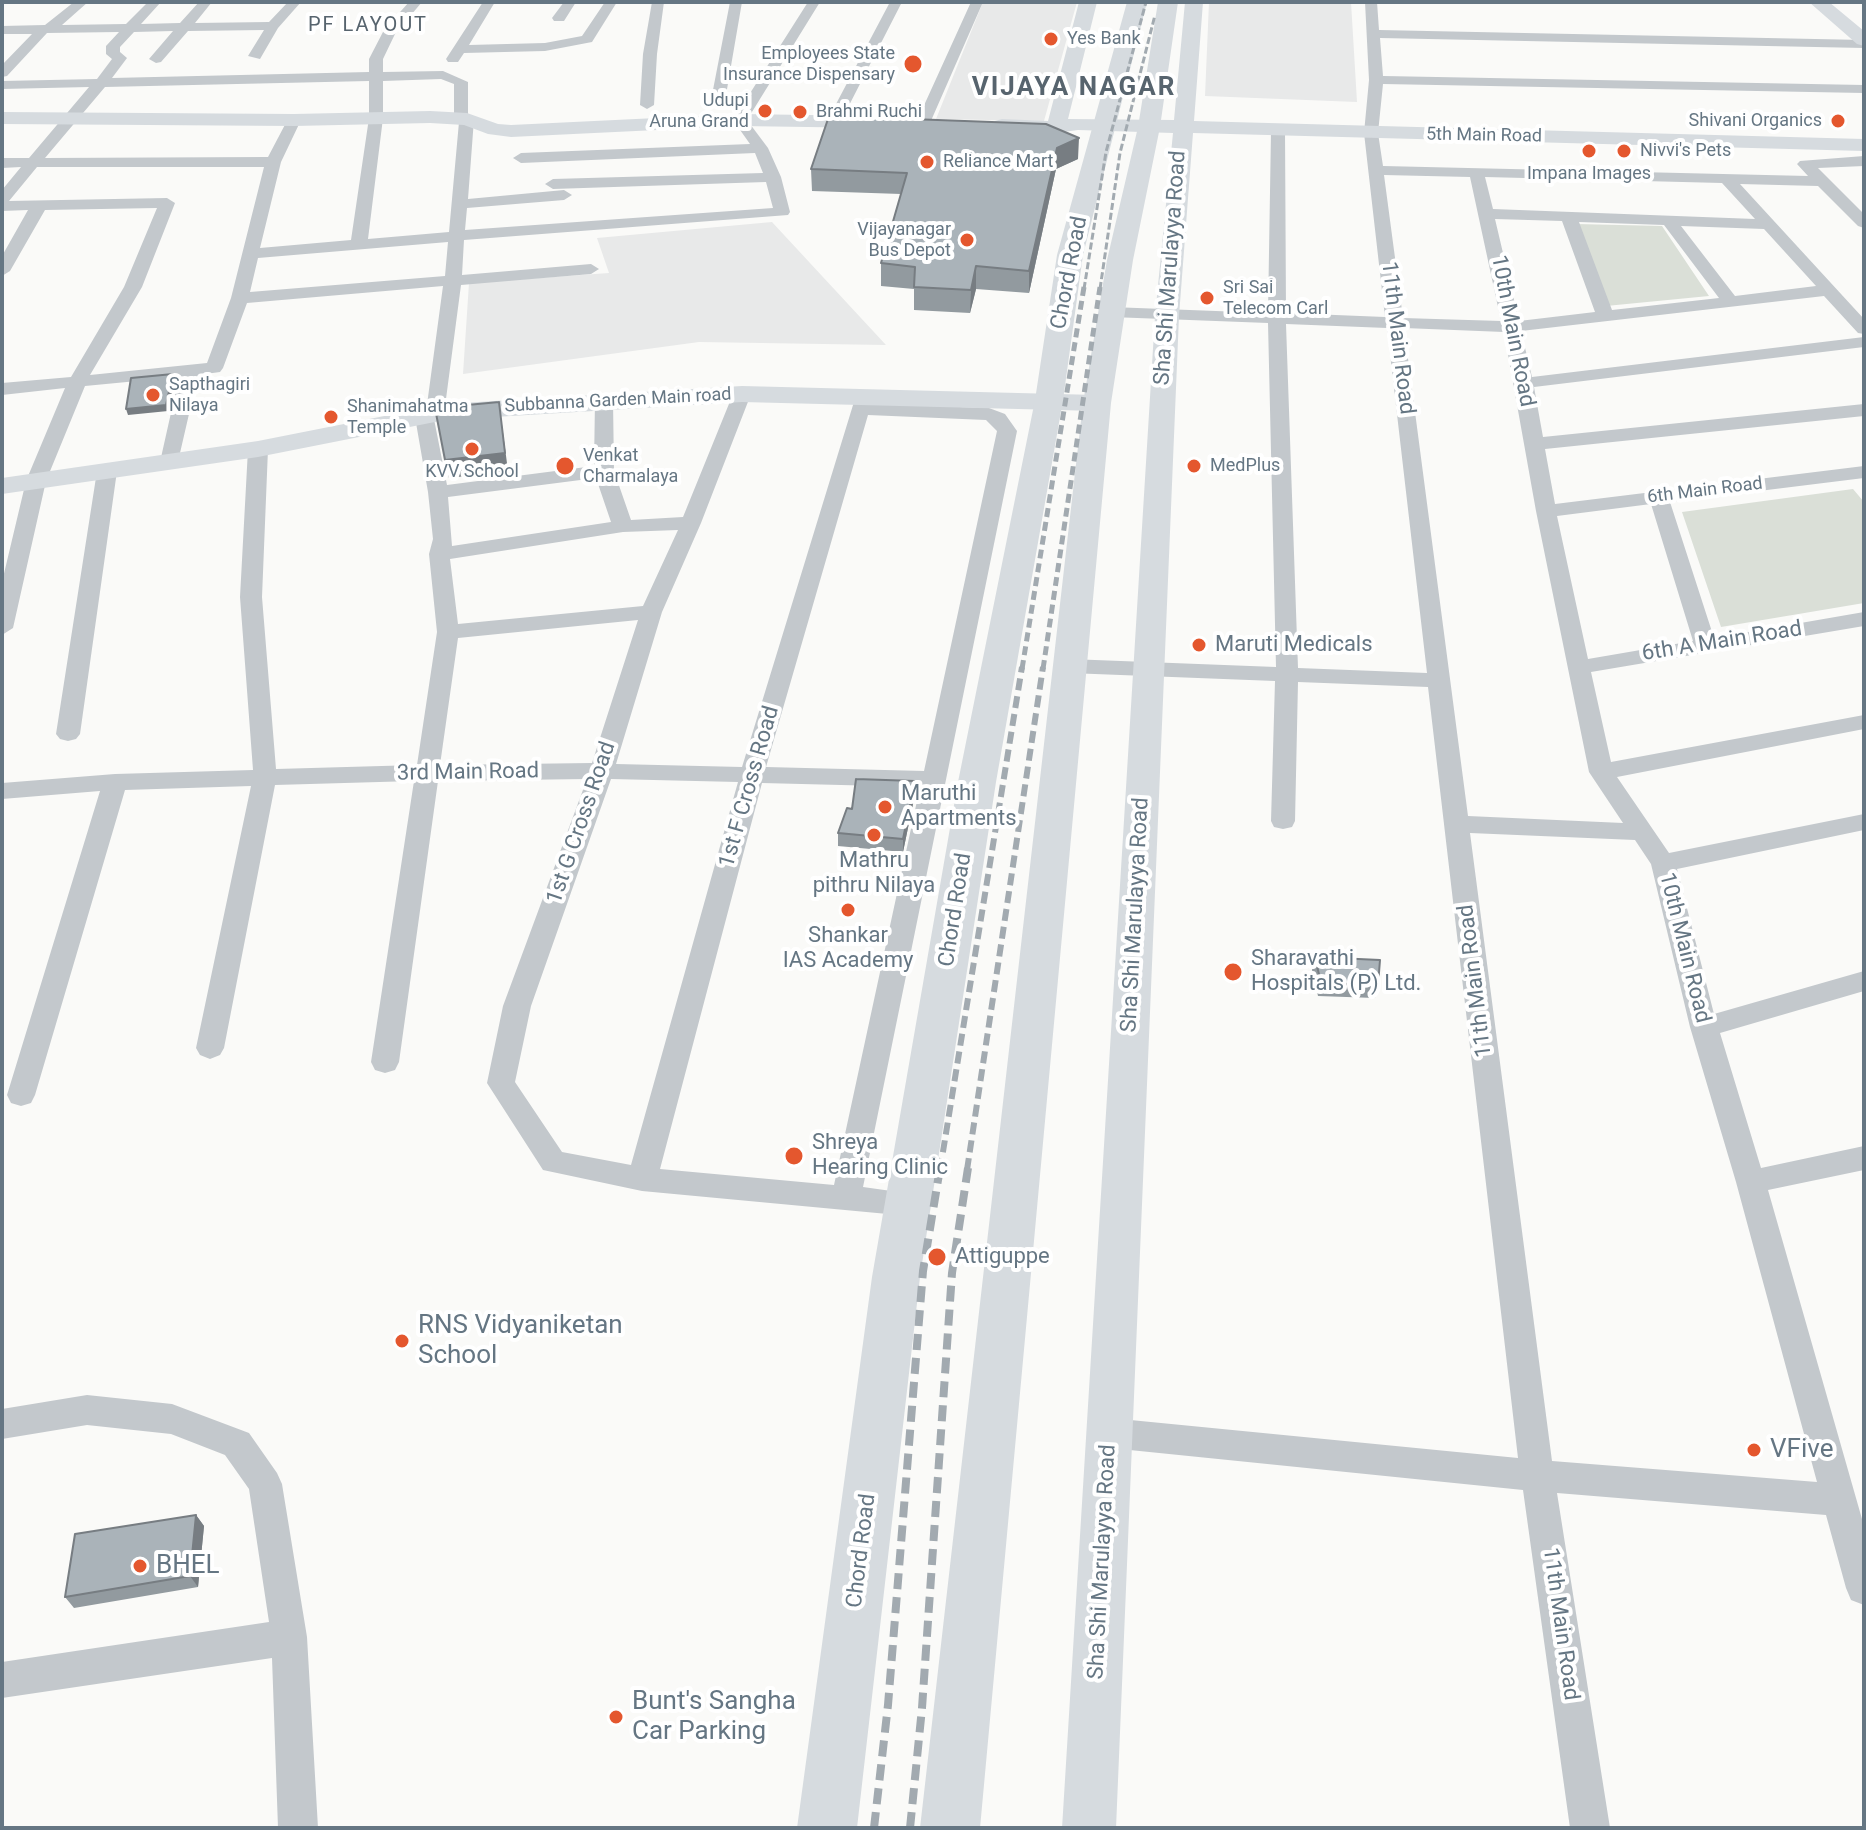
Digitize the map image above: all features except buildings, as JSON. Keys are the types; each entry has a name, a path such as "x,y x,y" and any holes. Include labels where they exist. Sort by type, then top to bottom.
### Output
{"main road":[{"name":"Chord Road","path":"827,1828 896,1277 977,782 1049,400 1070,255 1137,2"},
{"path":"950,1828 1097,403 1111,312 1149,127 1168,2"}],"street":[{"path":"2,73 46,29 82,2"},
{"path":"2,200 118,62 120,58 113,54 113,46 155,2"},
{"path":"156,59 206,2"},
{"path":"255,56 273,26 295,2"},
{"path":"359,245 376,118 376,59 382,43 416,2"},
{"path":"443,75 489,2"},
{"path":"559,18 570,2"},
{"path":"459,49 545,47 587,39 611,2"},
{"path":"647,105 650,54 658,2"},
{"path":"719,95 736,2"},
{"path":"740,120 814,2"},
{"path":"834,121 896,2"},
{"path":"908,123 977,2"},
{"path":"1056,127 1088,2"},
{"name":"Sha Shi Marulayya Road","path":"1089,1828 1167,316 1194,2"},
{"name":"11th Main Road","path":"1371,2 1376,80 1371,133 1538,1476 1590,1828"},
{"path":"1806,2 1818,2 1864,42"},
{"path":"2,30 273,26"},
{"path":"1373,34 1864,42"},
{"path":"2,85 443,75 461,82 464,118 453,278 429,416 443,539 439,554 448,632 385,1062"},
{"path":"1376,80 1864,89"},
{"path":"2,118 464,118 495,130 511,131 740,120 952,124"},
{"path":"2,389 214,368 240,298 273,162 294,120"},
{"path":"250,254 782,212 773,177 760,148 740,120"},
{"name":"5th Main Road","path":"982,125 1103,125 1864,145"},
{"path":"1278,131 1277,319 1287,674 1283,821"},
{"path":"521,158 760,148"},
{"path":"1864,161 1805,164 1864,223"},
{"path":"2,206 40,204 273,162"},
{"path":"2,163 36,163 162,184"},
{"path":"1376,170 1477,175 1821,181"},
{"name":"10th Main Road","path":"1477,175 1524,383 1546,511 1601,772 1663,863 1704,1027 1751,1182 1864,1588"},
{"path":"460,204 558,189 773,177"},
{"path":"1728,180 1864,329"},
{"path":"2,628 36,481 78,380 133,287 167,203 162,184"},
{"path":"2,271 40,204"},
{"path":"1487,214 1769,224"},
{"path":"1569,218 1605,315"},
{"path":"1669,221 1730,301"},
{"path":"240,298 591,269"},
{"path":"1111,312 1509,327 1829,290"},
{"path":"1524,383 1864,342"},
{"path":"170,462 190,370"},
{"name":"Subbanna Garden Main road","path":"2,486 258,449 429,416 604,400 742,394 864,402 1049,400 1097,403"},
{"name":"1st G Cross Road","path":"742,394 691,523 651,612 602,771 517,1006 501,1083 553,1162 642,1179 909,1204"},
{"path":"604,400 604,471 623,526"},
{"path":"846,1198 1007,431 998,418 989,414 864,402"},
{"name":"1st F Cross Road","path":"642,1179 752,774 864,402"},
{"path":"1534,444 1864,410"},
{"path":"210,1048 265,776 251,597 258,449"},
{"path":"68,734 107,471"},
{"path":"438,492 604,471"},
{"name":"6th Main Road","path":"1546,511 1864,472"},
{"path":"1658,496 1705,644"},
{"path":"439,554 623,526 691,523"},
{"path":"448,632 651,612"},
{"name":"6th A Main Road","path":"1580,667 1864,619"},
{"path":"1069,666 1439,680"},
{"path":"1601,772 1864,722"},
{"name":"3rd Main Road","path":"2,791 115,782 426,773 602,771 935,779"},
{"path":"21,1095 115,782"},
{"path":"1663,863 1864,822"},
{"path":"1457,824 1642,832"},
{"path":"1704,1027 1864,981"},
{"path":"1751,1182 1864,1158"},
{"path":"2,1424 87,1410 172,1419 237,1444 265,1484 289,1637 298,1828"},
{"path":"1110,1433 1538,1476 1840,1500"},
{"path":"2,1680 289,1637"}],"shaded area":[{"path":"983,2 1077,2 1044,121 936,119"},
{"path":"1209,2 1351,2 1357,102 1205,96"},
{"path":"772,222 886,345 699,342 463,374 469,283 609,273 597,238"},
{"path":"1576,224 1662,226 1709,296 1606,306"},
{"path":"1853,489 1864,502 1864,603 1721,627 1682,512"}],"railway":[{"path":"1084,289 1106,152 1146,2"},
{"path":"1100,289 1120,153 1155,15"},
{"path":"1022,669 1084,287"},
{"path":"1043,669 1100,287"},
{"path":"940,1170 1022,667"},
{"path":"967,1170 1043,667"},
{"path":"874,1828 888,1705 923,1271 940,1168"},
{"path":"910,1828 922,1708 952,1273 968,1168"}],"place":[{"name":"Yes Bank","path":"1051,39"},
{"name":"Employees State Insurance Dispensary","path":"913,64"},
{"name":"Udupi Aruna Grand","path":"765,111"},
{"name":"Brahmi Ruchi","path":"800,112"},
{"name":"Shivani Organics","path":"1838,121"},
{"name":"Impana Images","path":"1589,151"},
{"name":"Nivvi's Pets","path":"1624,151"},
{"name":"Reliance Mart","path":"927,162"},
{"name":"Vijayanagar Bus Depot","path":"967,240"},
{"name":"Sri Sai Telecom Carl","path":"1207,298"},
{"name":"Sapthagiri Nilaya","path":"153,395"},
{"name":"Shanimahatma Temple","path":"331,417"},
{"name":"KVV School","path":"472,449"},
{"name":"Venkat Charmalaya","path":"565,466"},
{"name":"MedPlus","path":"1194,466"},
{"name":"Maruti Medicals","path":"1199,645"},
{"name":"Maruthi Apartments","path":"885,807"},
{"name":"Mathru pithru Nilaya","path":"874,835"},
{"name":"Shankar IAS Academy","path":"848,910"},
{"name":"Sharavathi Hospitals (P) Ltd.","path":"1233,972"},
{"name":"Shreya Hearing Clinic","path":"794,1156"},
{"name":"Attiguppe","path":"937,1257"},
{"name":"RNS Vidyaniketan School","path":"402,1341"},
{"name":"VFive","path":"1754,1450"},
{"name":"BHEL","path":"140,1566"},
{"name":"Bunt's Sangha Car Parking","path":"616,1717"}],"district":[{"name":"PF LAYOUT","path":"368,26"},
{"name":"VIJAYA NAGAR","path":"1074,88"}]}
